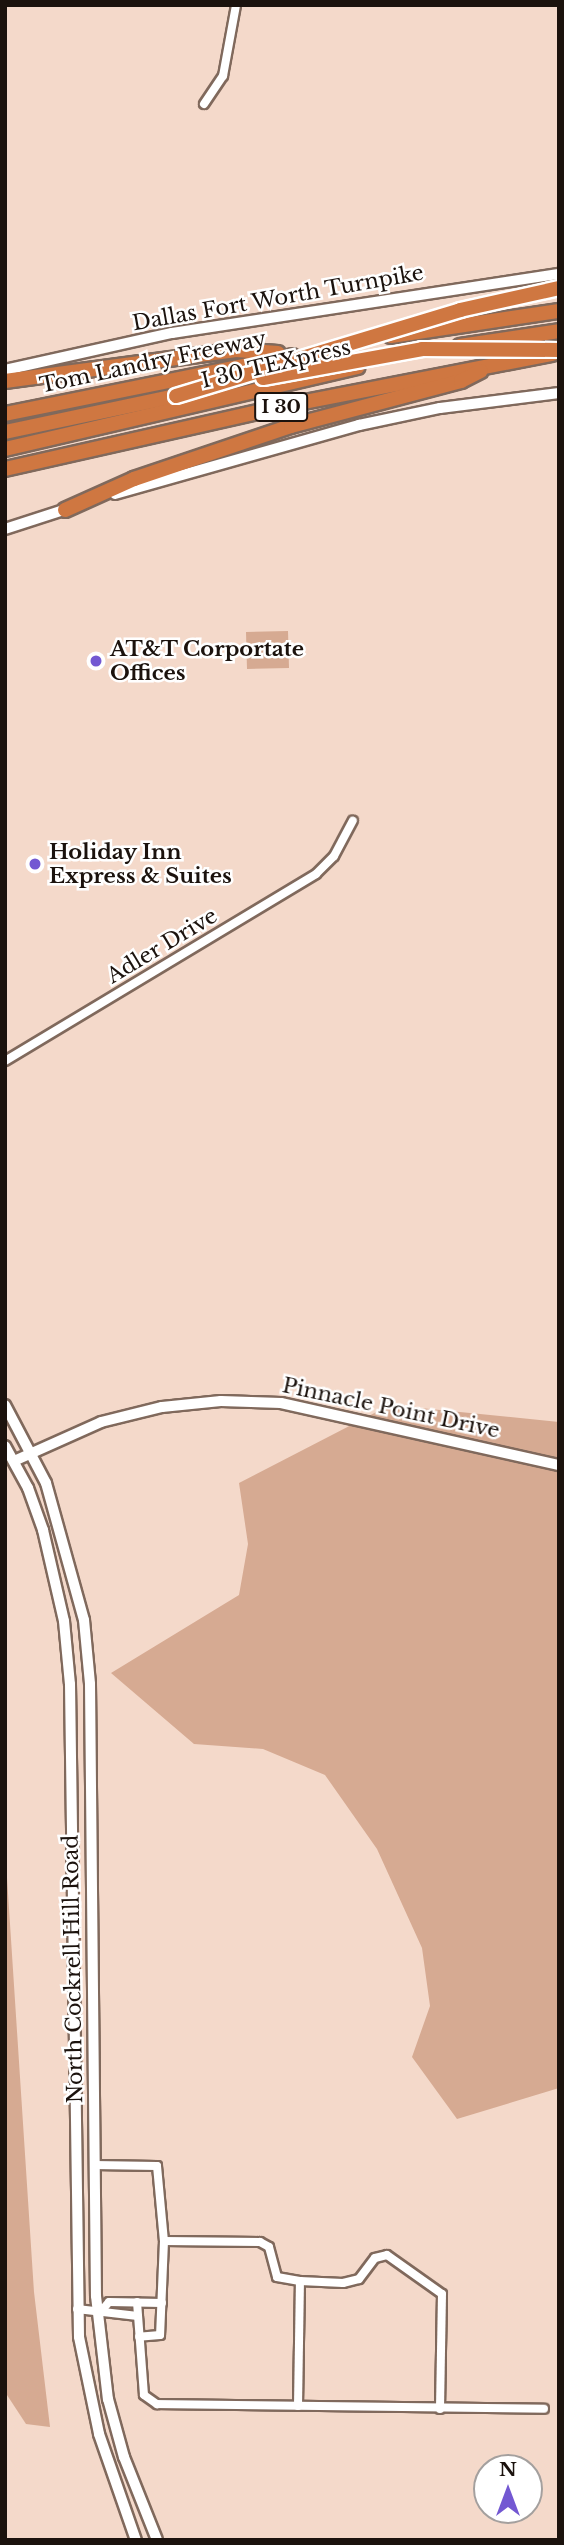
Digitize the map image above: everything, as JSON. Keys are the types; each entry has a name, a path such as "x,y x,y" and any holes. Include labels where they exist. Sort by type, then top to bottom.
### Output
{"highway":[{"path":"176,396 460,310 559,288"},
{"name":"Tom Landry Freeway","path":"5,414 428,329 559,311"},
{"name":"I 30 TEXpress","path":"5,449 401,357 559,331"},
{"path":"5,432 422,349 559,351"},
{"path":"5,381 236,350 299,354"},
{"name":"I 30","path":"5,469 559,351"},
{"path":"65,510 134,479 326,415 461,381 498,362"}],"main road":[{"name":"Dallas Fort Worth Turnpike","path":"5,370 172,333 559,274"},
{"path":"5,529 359,425 440,408 559,393"},
{"name":"Pinnacle Point Drive","path":"14,1461 101,1422 143,1411 192,1403 254,1401 305,1408 559,1465"},
{"name":"North Cockrell Hill Road","path":"5,1405 32,1451 64,1541 86,1640 94,2165 100,2309 108,2399 124,2457 157,2540"},
{"name":"North Cockrell Hill Road","path":"5,1446 28,1488 54,1571 68,1662 77,2309 99,2434 136,2540"}],"street":[{"path":"204,104 223,76 236,5"},
{"name":"Adler Drive","path":"8,1059 316,874 348,836 353,821"},
{"path":"5,1049 8,1059"},
{"path":"94,2165 157,2165 164,2241 160,2336 139,2337"},
{"path":"164,2241 260,2242 269,2247 277,2277 300,2281 343,2283 359,2279 375,2258 387,2255 438,2288 442,2294 440,2409"},
{"path":"298,2406 300,2281"},
{"path":"100,2309 109,2302 162,2303"},
{"path":"137,2302 148,2401 440,2409 544,2409"},
{"path":"77,2309 100,2309 111,2316 138,2316"}],"shaded area":[{"path":"288,631 289,668 247,669 246,632"},
{"path":"390,1405 559,1422 559,2088 457,2119 412,2057 430,2006 422,1948 377,1849 325,1775 263,1749 194,1744 111,1673 239,1595 248,1544 239,1483"},
{"path":"5,1847 34,2292 50,2427 26,2424 5,2392"}],"place":[{"name":"AT&T Corportate Offices","path":"96,661"},
{"name":"Holiday Inn Express & Suites","path":"35,864"}]}
